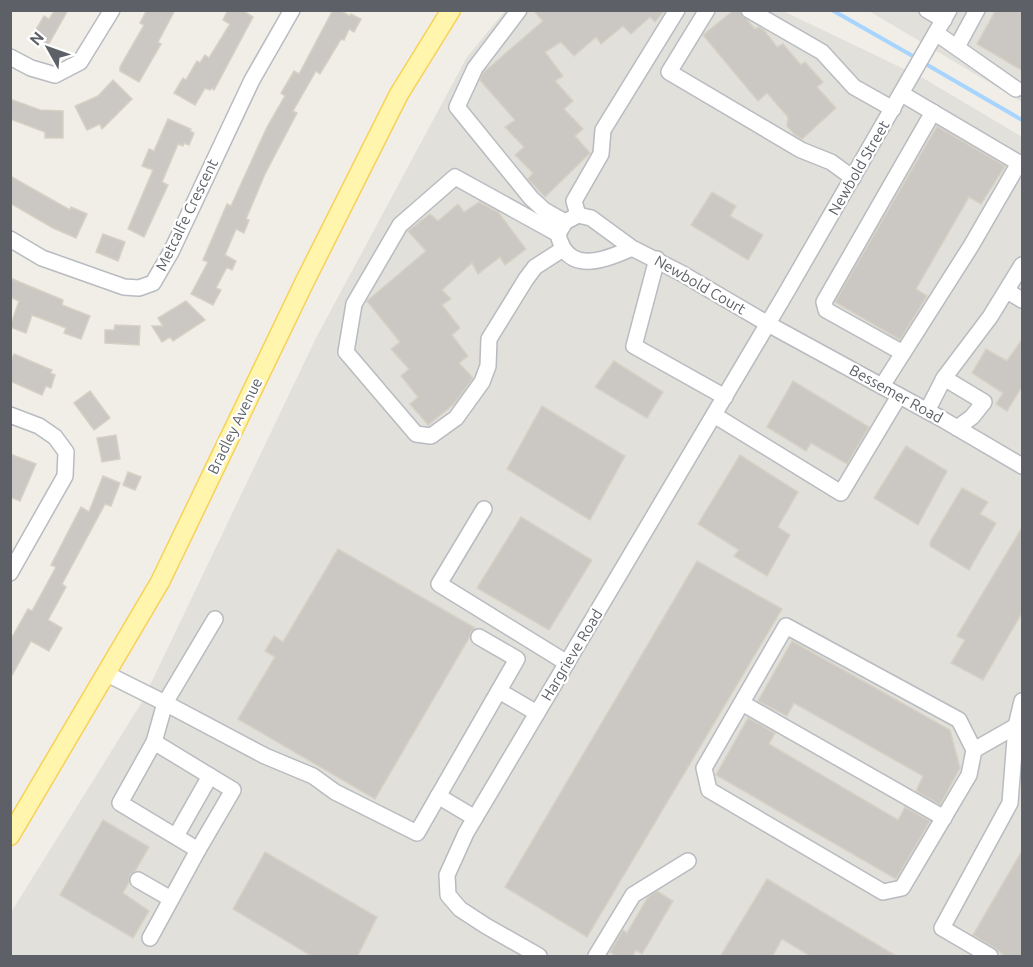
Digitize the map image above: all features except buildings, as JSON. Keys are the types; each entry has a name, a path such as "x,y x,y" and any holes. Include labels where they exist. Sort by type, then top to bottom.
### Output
{"main road":[{"name":"Bradley Avenue","path":"10,836 160,582 299,292 399,94 451,10"}],"street":[{"path":"10,57 31,68 55,75 80,62 112,10"},
{"name":"Metcalfe Crescent","path":"10,239 42,258 124,287 139,288 153,283 171,252 252,80 292,10"},
{"path":"519,10 475,68 457,107 531,198 566,230"},
{"path":"632,248 606,260 578,261 568,255 566,230 574,201 601,154 603,130 677,10"},
{"path":"707,10 669,72 801,150 831,162 854,178"},
{"path":"749,10 822,52 854,87 893,110"},
{"path":"927,10 943,21 957,47 1016,88"},
{"path":"957,47 977,10"},
{"name":"Newbold Street","path":"768,324 943,21"},
{"path":"882,386 971,246 1019,162 933,112 906,88"},
{"path":"903,353 826,310 824,302 933,112"},
{"path":"455,177 566,230 526,279 489,339 488,366 482,382 456,418 431,436 416,434 346,352 354,304 400,225 455,177"},
{"name":"Newbold Court","path":"566,230 591,218 632,248 657,259 768,324"},
{"path":"657,259 634,346 725,397"},
{"path":"927,411 944,378 990,317 1023,265"},
{"path":"1006,291 1023,300"},
{"name":"Bessemer Road","path":"768,324 1023,466"},
{"name":"Hargrieve Road","path":"539,957 460,909 448,895 447,875 475,819 768,324"},
{"path":"944,378 984,402 972,417 957,428"},
{"path":"714,415 841,493 899,396"},
{"path":"10,415 39,426 54,437 66,452 65,476 10,573"},
{"path":"484,509 439,584 567,663"},
{"path":"198,850 120,803 154,742 165,703 215,619"},
{"path":"786,626 959,720 974,750 969,775 902,888 883,892 709,790 704,768 742,703 786,626"},
{"path":"107,674 265,756 313,776 335,792 417,832 517,659 479,637"},
{"path":"498,691 537,713"},
{"path":"990,957 942,928 1010,803 1023,701"},
{"path":"742,703 944,818"},
{"path":"974,750 1019,726"},
{"path":"150,938 233,790 154,742"},
{"path":"176,836 210,776"},
{"path":"438,795 475,819"},
{"path":"596,957 633,896 688,861"},
{"path":"138,879 171,899"}],"shaded area":[{"path":"505,11 783,11 923,78 1022,137 1022,956 11,956 10,914 142,702 316,338 467,57"},
{"path":"869,11 1022,11 1022,102"}],"waterway":[{"path":"832,10 918,59"},
{"path":"924,63 1022,120"}]}
